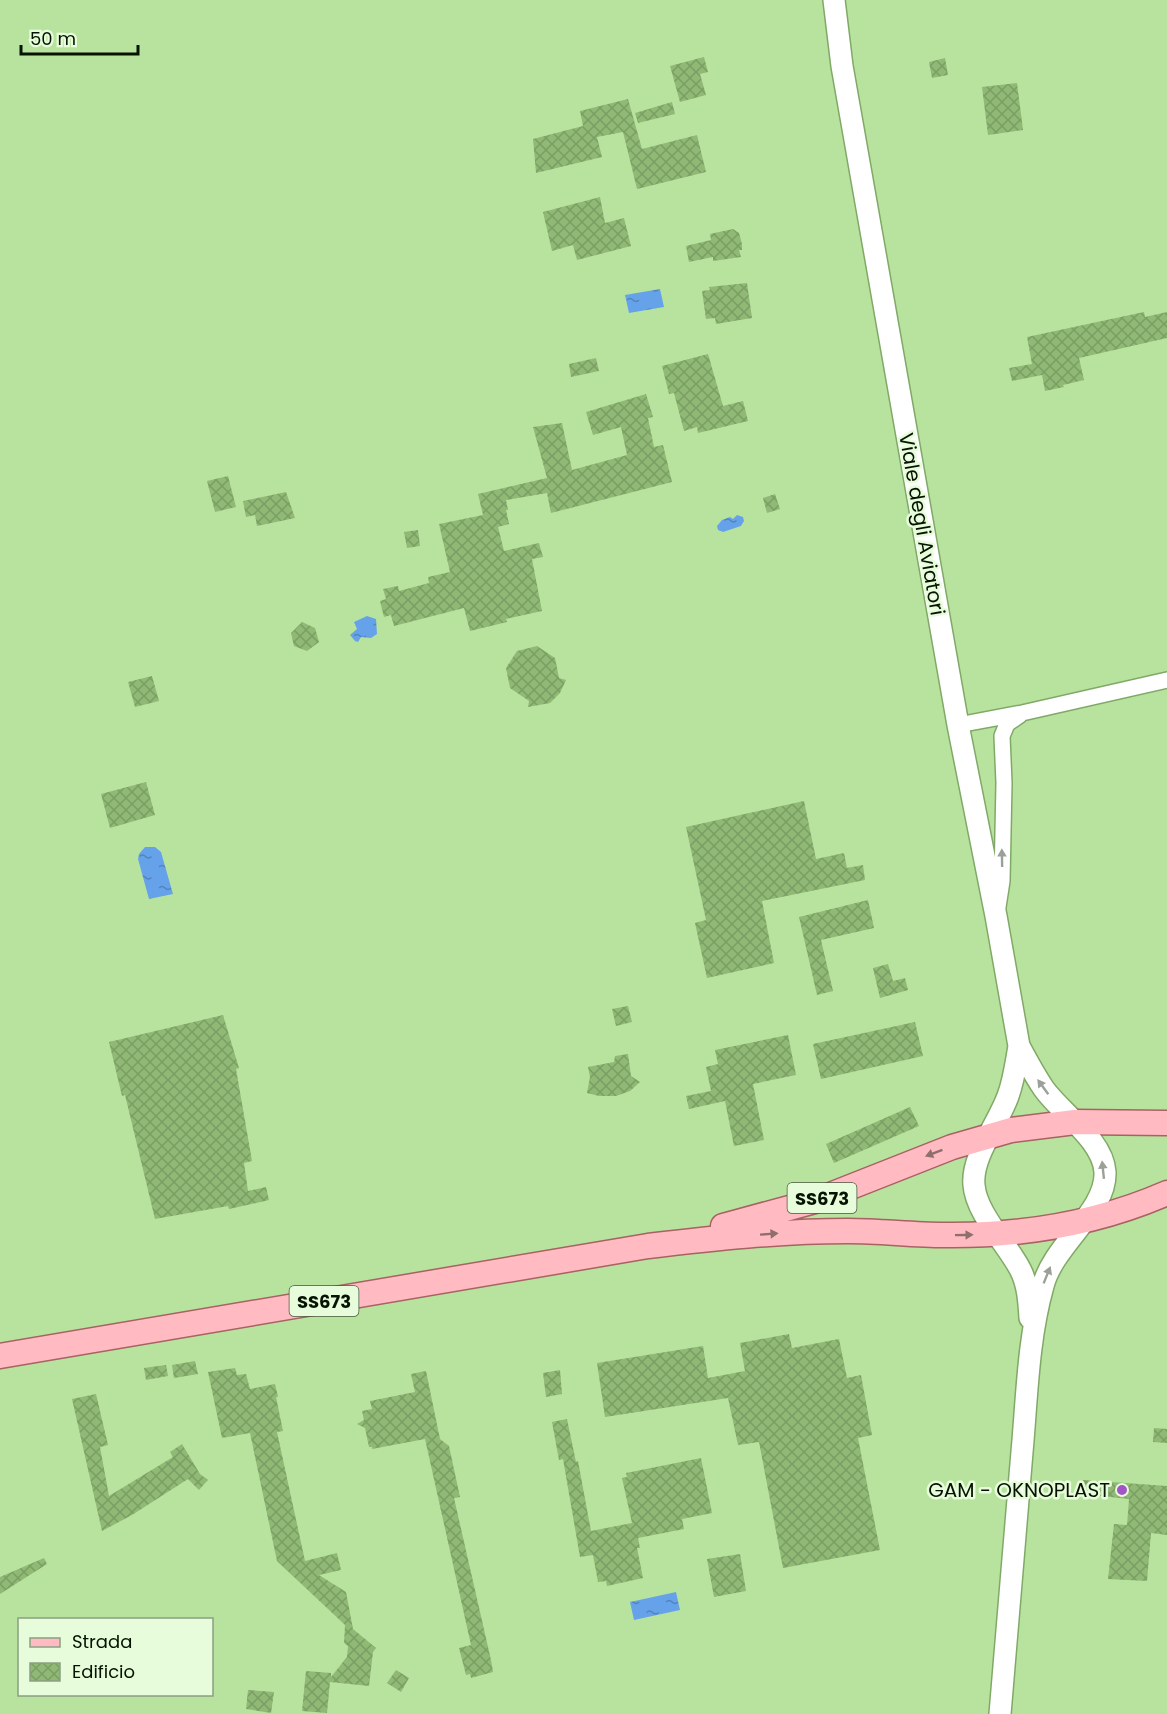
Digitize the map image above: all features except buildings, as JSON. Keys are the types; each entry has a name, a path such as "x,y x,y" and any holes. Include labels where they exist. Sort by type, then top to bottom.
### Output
{"main road":[{"name":"Viale degli Aviatori","path":"834,0 844,77 958,725 1019,1047 1044,1089 1075,1122"},
{"name":"Viale degli Aviatori","path":"990,1135 1009,1095 1019,1047"},
{"name":"SS673","path":"648,1246 815,1201 942,1150 990,1135 1033,1126 1075,1122 1167,1123"},
{"path":"999,1714 1031,1352 1046,1273 1101,1194 1105,1173 1099,1152 1075,1122"},
{"path":"990,1135 975,1170 974,1185 979,1204 1020,1269 1026,1285 1029,1301 1031,1352"},
{"name":"SS673","path":"0,1356 648,1246 810,1231 943,1235 1040,1230 1120,1212 1167,1194"}],"street":[{"path":"958,725 1167,680"},
{"path":"996,916 1001,898 1002,881 1002,736 1006,724 1022,713"}],"water":[{"path":"660,289 664,307 629,313 625,295"},
{"path":"737,515 743,517 744,521 741,526 723,532 718,530 717,526 722,520 730,517 733,519"},
{"path":"367,616 376,619 377,634 371,638 361,637 358,642 355,641 350,635 357,629 354,622"},
{"path":"145,847 155,847 161,852 173,894 149,899 138,859"},
{"path":"676,1592 680,1610 634,1620 630,1602"}],"place":[{"name":"GAM - OKNOPLAST","path":"1122,1490"}]}
